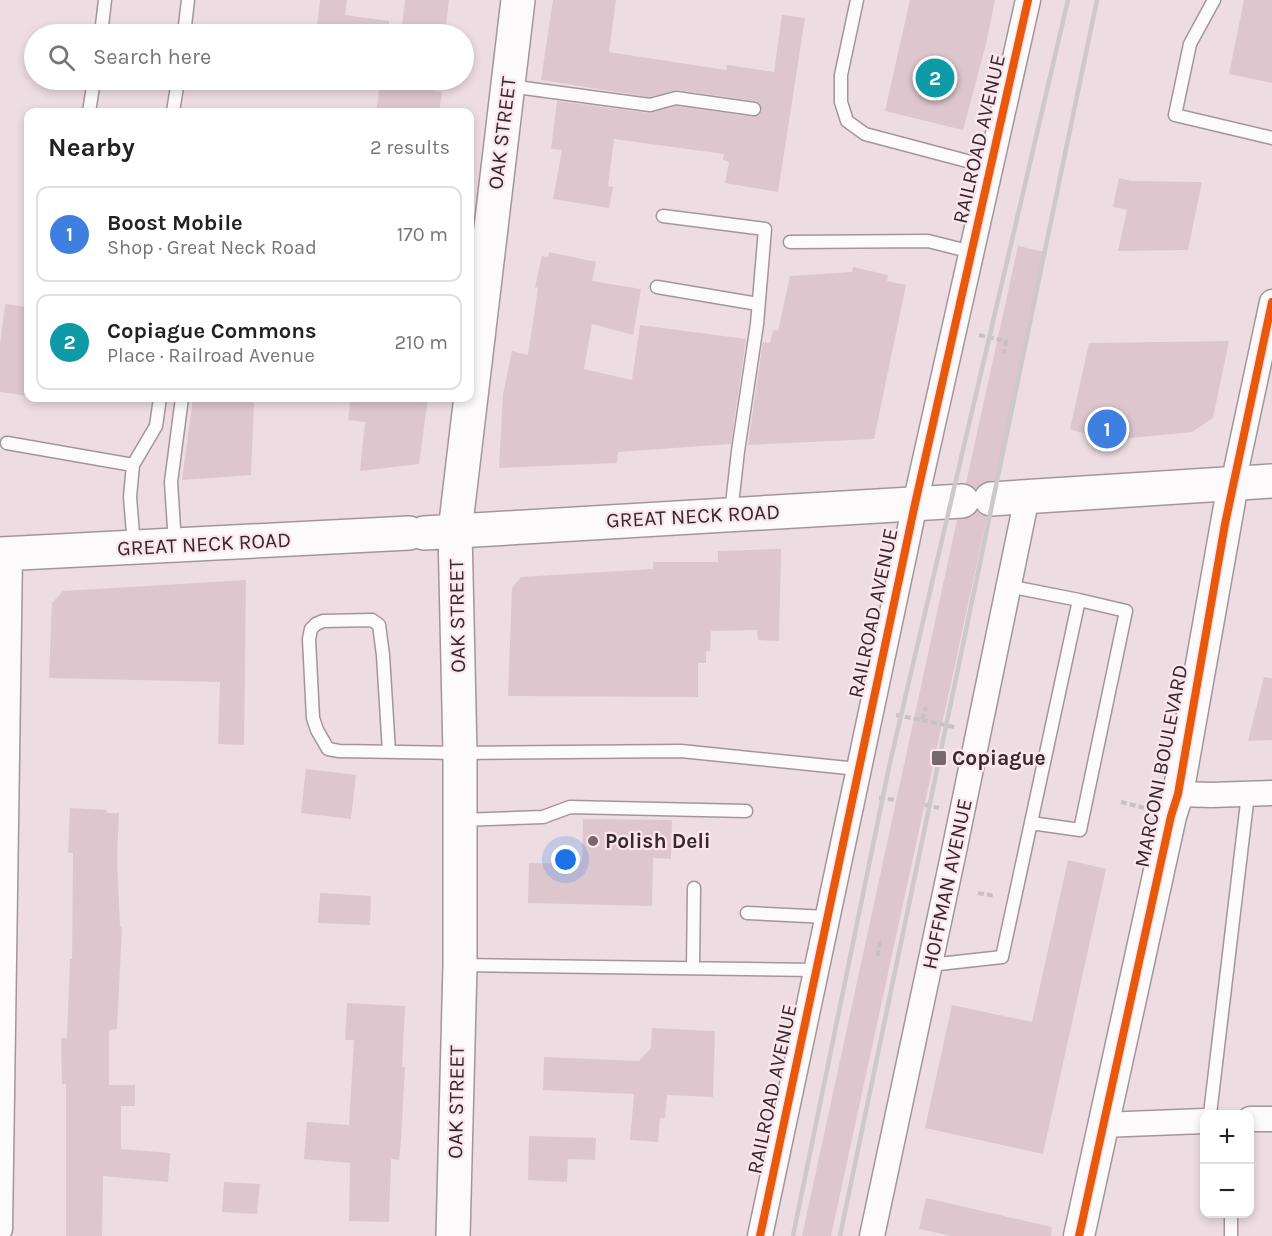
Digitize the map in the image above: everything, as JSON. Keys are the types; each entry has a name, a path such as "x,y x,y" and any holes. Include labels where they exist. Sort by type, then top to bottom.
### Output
{"main road":[{"name":"OAK STREET","path":"474,278 508,86 518,0"},
{"name":"OAK STREET","path":"452,402 429,532 460,753 460,965 453,1236"},
{"name":"GREAT NECK ROAD","path":"5,554 915,504 1272,481"}],"street":[{"name":"RAILROAD AVENUE","path":"760,1236 915,504 1028,0"},
{"name":"MARCONI BOULEVARD","path":"1079,1236 1171,816 1178,794 1233,484 1272,302"},
{"name":"HOFFMAN AVENUE","path":"872,1236 1027,496"},
{"path":"0,1229 5,554"},
{"path":"1178,794 1272,793"},
{"path":"1254,1119 1272,1119"},
{"path":"1102,1125 1200,1121"}],"lane":[{"path":"101,24 105,0"},
{"path":"185,24 188,0"},
{"path":"857,0 841,75 842,102 847,121 865,134 991,166"},
{"path":"1214,0 1190,44 1175,115 1272,138"},
{"path":"508,86 650,105 676,98 754,110"},
{"path":"90,108 93,90"},
{"path":"174,108 176,90"},
{"path":"663,216 765,229 758,304 731,514"},
{"path":"790,242 928,241 972,252"},
{"path":"657,286 758,304"},
{"path":"134,548 130,497 133,465 156,426 159,402"},
{"path":"175,545 171,482 181,402"},
{"path":"7,443 133,465"},
{"path":"1008,586 1126,610 1080,830 1031,823"},
{"path":"930,965 1002,957 1079,600"},
{"path":"389,752 379,625 372,620 323,621 315,624 311,629 309,639 313,718 328,748 339,751 389,752 460,753 681,751 858,769"},
{"path":"1210,1110 1248,794"},
{"path":"460,820 543,817 570,807 746,811"},
{"path":"693,968 694,888"},
{"path":"747,913 827,917"},
{"path":"460,965 815,970"},
{"path":"1231,1218 1231,1236"}],"path":[{"path":"976,335 1006,341 1004,354"},
{"path":"922,720 926,707"},
{"path":"895,715 959,729"},
{"path":"878,797 897,800"},
{"path":"1121,802 1149,810"},
{"path":"878,956 880,938"}],"building":[{"path":"320,0 347,0 345,15 389,21 389,24 317,24"},
{"path":"405,0 449,0 446,24 402,24"},
{"path":"553,0 616,0 609,52 726,70 727,65 774,72 782,15 805,18 778,192 725,183 729,162 723,160 724,154 614,139 608,186 613,187 609,208 553,199 562,150 551,149 557,101 649,113 677,106 753,117 760,114 762,110 759,103 755,101 677,90 649,97 541,80"},
{"path":"910,0 995,0 963,130 885,111"},
{"path":"1244,0 1272,0 1272,83 1229,74"},
{"path":"379,90 442,92 440,108 377,108"},
{"path":"1119,178 1131,181 1202,182 1188,250 1118,251 1127,210 1113,207"},
{"path":"1018,246 1045,252 996,480 981,483 976,489 966,483"},
{"path":"549,252 596,262 592,281 641,289 633,335 592,324 584,369 632,380 640,325 746,339 731,444 618,452 617,463 499,468 503,394 512,351 528,355 538,288 535,287 542,256 548,257"},
{"path":"853,267 888,275 887,281 906,285 874,439 748,445 763,342 770,343 773,330 778,331 790,276 852,272"},
{"path":"5,304 24,306 24,395 0,392 0,345"},
{"path":"1229,341 1213,418 1192,432 1090,442 1091,436 1070,429 1089,343"},
{"path":"192,402 254,403 251,475 182,480"},
{"path":"350,402 427,402 419,464 360,471 365,422 348,420"},
{"path":"977,511 987,517 831,1236 802,1236 957,520 972,517"},
{"path":"781,549 779,641 758,640 757,630 711,631 710,651 706,651 706,663 698,663 698,697 508,696 512,588 521,577 653,569 653,562 718,562 718,551"},
{"path":"246,580 244,745 218,744 220,682 49,678 52,603 63,591"},
{"path":"1264,677 1272,678 1272,740 1248,741"},
{"path":"306,769 356,775 351,819 301,813"},
{"path":"70,808 119,813 117,857 120,926 122,927 117,1029 109,1030 109,1085 135,1085 135,1106 121,1106 121,1149 170,1153 168,1182 103,1176 102,1236 66,1236 66,1084 62,1084 61,1038 67,1038 70,959 72,959 73,853 68,853"},
{"path":"583,819 672,820 671,859 653,858 652,906 528,903 529,863 579,864 579,861 582,862"},
{"path":"1068,860 1106,869 1043,1154 925,1128 952,1005 1032,1022"},
{"path":"320,893 371,896 370,925 318,923"},
{"path":"347,1003 405,1006 402,1067 405,1067 401,1140 399,1160 391,1159 389,1222 349,1221 350,1163 304,1159 307,1122 349,1125 354,1040 345,1040"},
{"path":"652,1028 715,1031 713,1097 667,1095 665,1118 660,1118 658,1142 630,1140 634,1094 543,1090 544,1057 639,1061 651,1048"},
{"path":"529,1136 596,1138 595,1160 568,1159 567,1182 528,1180"},
{"path":"224,1182 260,1184 257,1214 222,1212"},
{"path":"926,1198 1052,1227 1051,1236 951,1236 919,1229"}],"railway":[{"path":"793,1236 889,767 1068,0"},
{"path":"840,1236 1097,0"}],"cycle path":[{"path":"760,1236 915,504 1028,0"},
{"path":"1079,1236 1171,816 1178,794 1225,524 1272,302"}],"place":[{"name":"Copiague Commons","path":"935,78"},
{"name":"Boost Mobile","path":"1107,429"},
{"name":"Copiague","path":"939,758"},
{"name":"Polish Deli","path":"593,841"}]}
